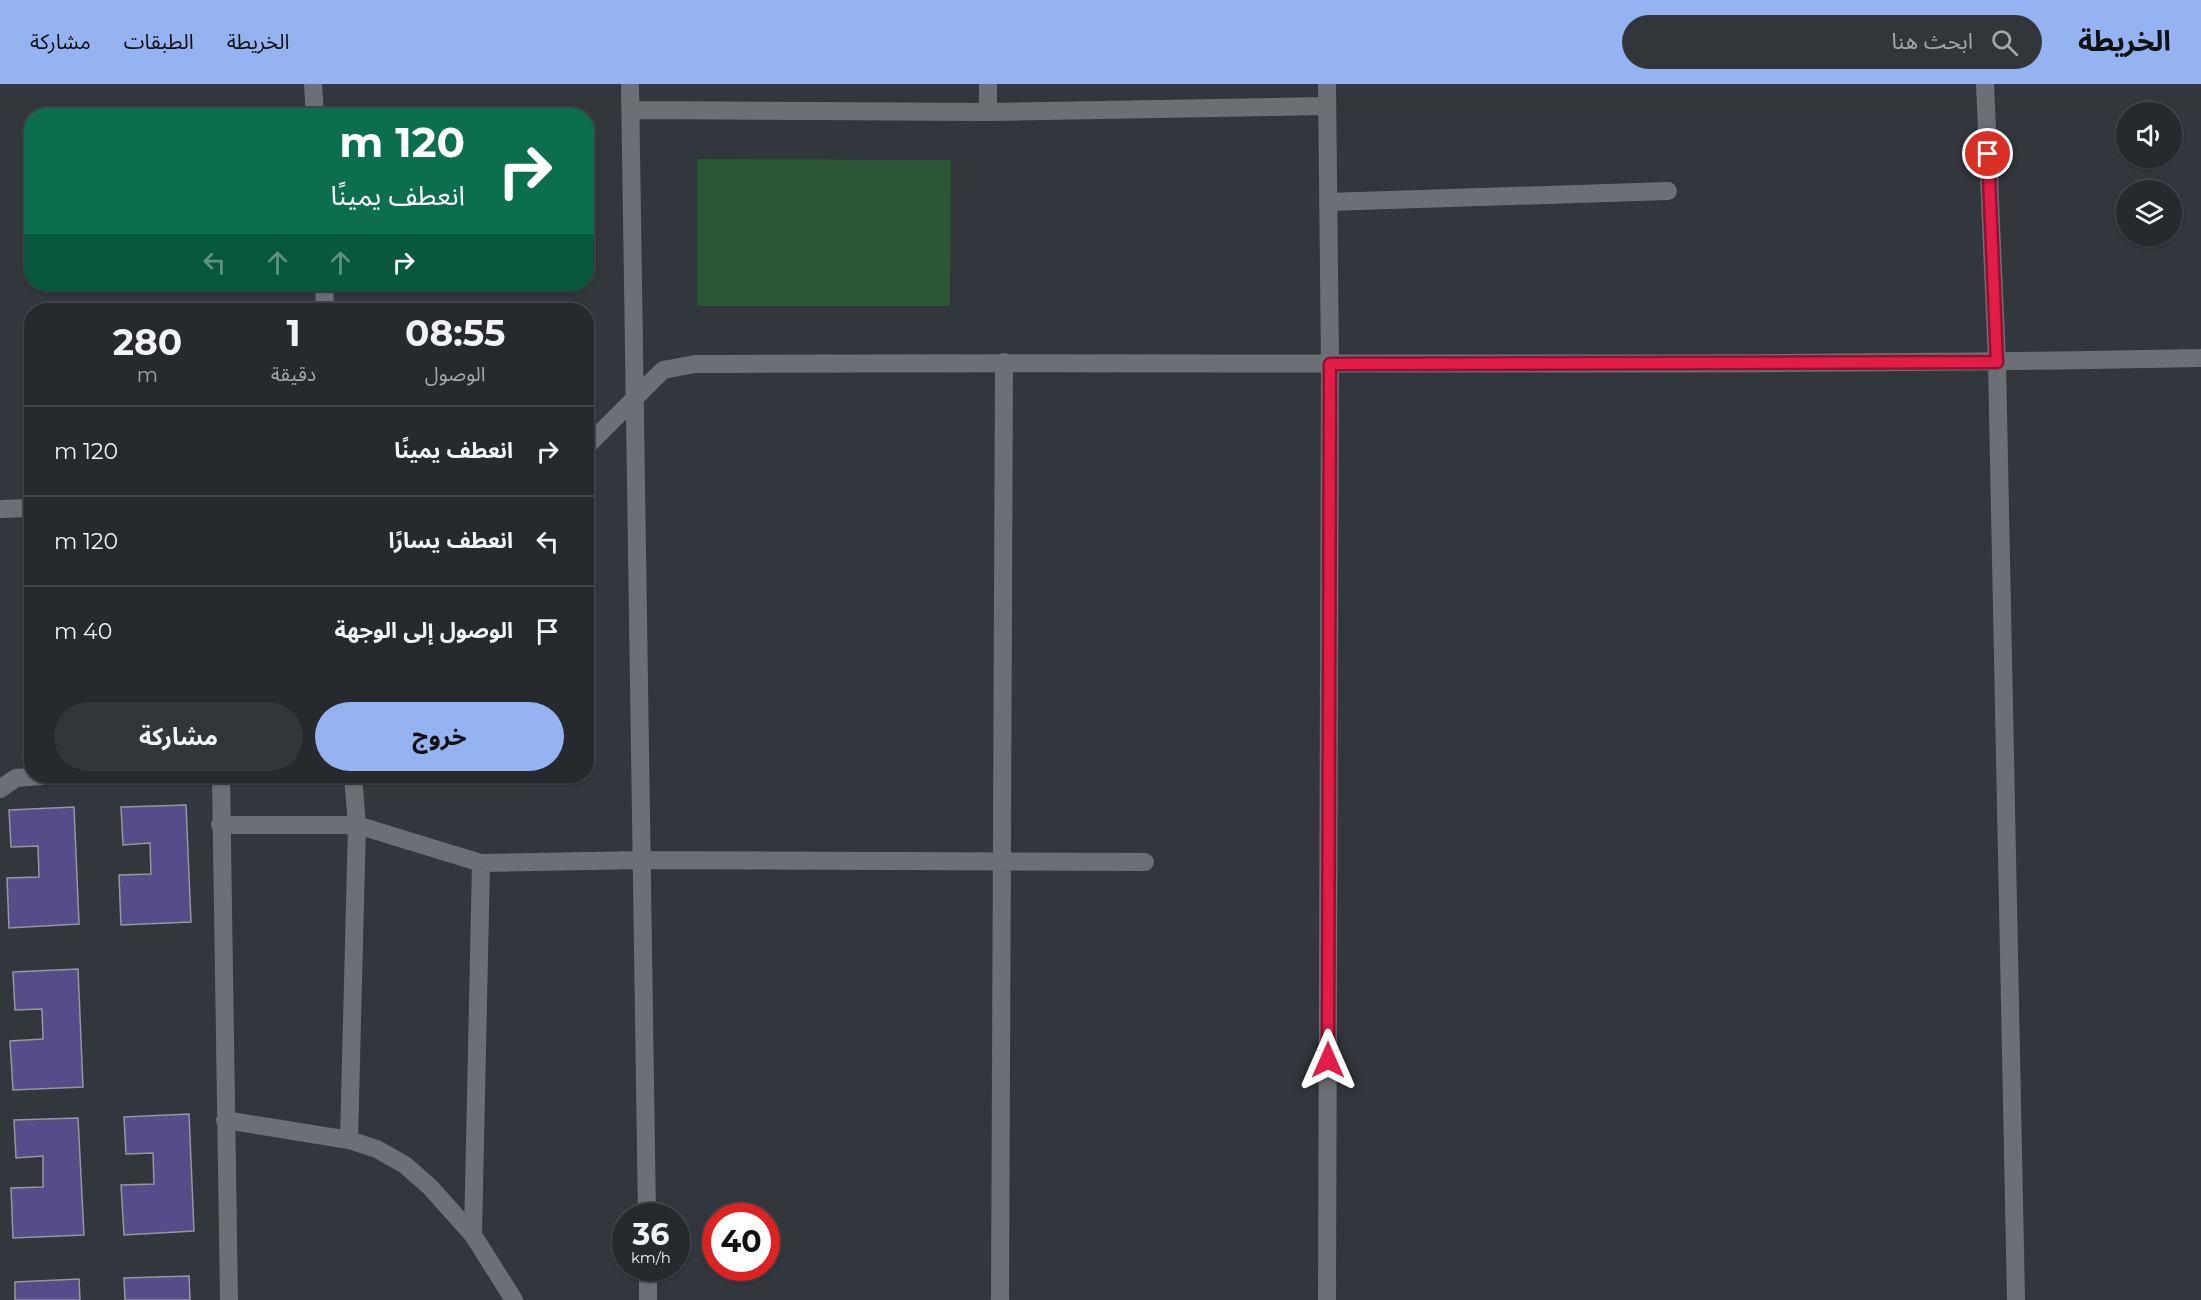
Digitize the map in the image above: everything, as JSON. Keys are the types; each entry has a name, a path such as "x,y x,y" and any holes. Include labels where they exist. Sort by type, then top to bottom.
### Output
{"street":[{"path":"313,84 314,108"},
{"path":"630,84 647,1203"},
{"path":"988,84 988,112"},
{"path":"1327,84 1330,364 1327,1300"},
{"path":"1985,84 1997,362 2016,1300"},
{"path":"631,110 988,112 1327,106"},
{"path":"1328,202 1668,191"},
{"path":"594,439 663,370 695,364 1997,362 2201,358"},
{"path":"1000,1300 1004,362"},
{"path":"0,509 24,508"},
{"path":"0,789 16,778 24,777"},
{"path":"221,783 228,1300"},
{"path":"349,1140 357,825 354,783"},
{"path":"220,825 357,825 481,863 642,860 1145,862"},
{"path":"473,1235 481,863"},
{"path":"225,1120 349,1140 377,1149 405,1165 430,1186 473,1235 514,1300"},
{"path":"648,1281 648,1300"}],"green space":[{"path":"697,159 951,160 950,306 697,306"}],"building":[{"path":"186,805 191,922 121,925 119,875 151,874 150,843 123,845 121,807"},
{"path":"74,807 79,924 9,928 7,878 39,877 38,846 11,847 9,810"},
{"path":"78,969 83,1087 13,1090 10,1041 43,1039 42,1009 15,1010 13,972"},
{"path":"189,1114 194,1231 124,1235 121,1185 154,1184 153,1153 126,1154 124,1117"},
{"path":"78,1118 84,1235 13,1238 11,1188 43,1187 43,1156 16,1158 14,1120"},
{"path":"189,1276 190,1300 125,1300 124,1278"},
{"path":"79,1279 80,1300 15,1300 15,1282"}],"route":[{"path":"1328,1060 1330,364 1997,362 1988,154"}]}
